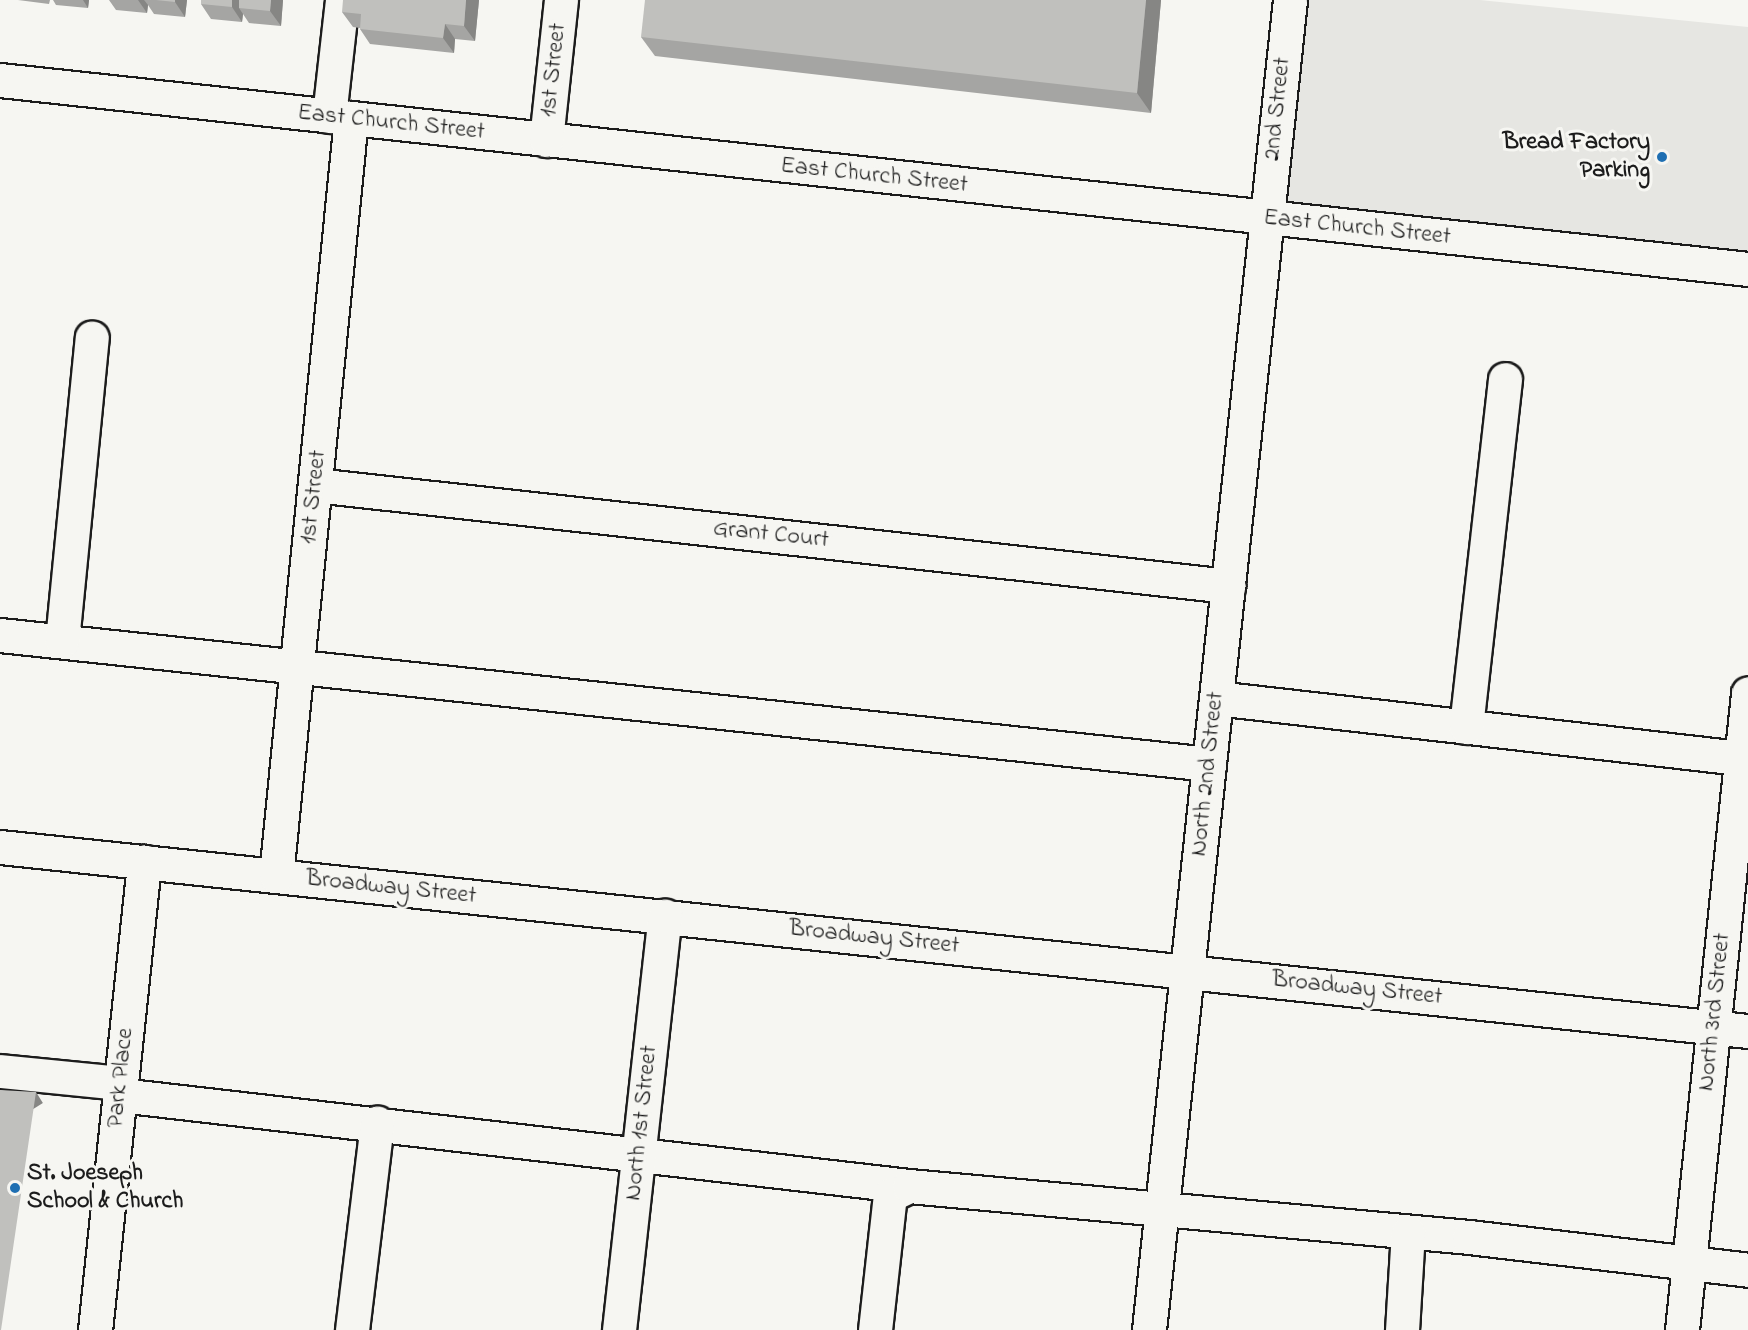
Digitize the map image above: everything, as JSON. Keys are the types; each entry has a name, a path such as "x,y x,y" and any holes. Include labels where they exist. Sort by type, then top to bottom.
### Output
{"street":[{"name":"1st Street","path":"276,876 315,485 340,117 342,0"},
{"name":"1st Street","path":"546,140 561,0"},
{"name":"2nd Street","path":"1267,219 1290,0"},
{"name":"East Church Street","path":"0,80 1267,219 1748,269"},
{"name":"North 2nd Street","path":"1149,1330 1267,219"},
{"path":"62,642 92,337"},
{"path":"1466,727 1505,379"},
{"name":"Grant Court","path":"315,485 1228,586"},
{"path":"0,635 1209,764"},
{"name":"North 3rd Street","path":"1682,1330 1745,759 1748,693"},
{"path":"1216,698 1745,759"},
{"name":"Broadway Street","path":"0,847 1748,1030"},
{"name":"Park Place","path":"94,1330 144,862"},
{"name":"North 1st Street","path":"619,1330 665,916"},
{"path":"0,1071 377,1124 639,1152 909,1186 1408,1232 1748,1270"},
{"path":"352,1330 377,1124"},
{"path":"875,1330 890,1195 909,1186"},
{"path":"1402,1330 1408,1232"}],"shaded area":[{"path":"1301,0 1480,0 1748,27 1748,284 1281,237"}],"building":[{"path":"201,0 232,0 232,7 201,4"},
{"path":"239,0 271,0 270,11 239,8"},
{"path":"343,0 466,0 464,26 445,24 443,38 360,29 361,14 342,12"},
{"path":"645,0 1146,0 1137,93 641,37"},
{"name":"St. Joeseph School & Church","path":"0,1090 36,1092 1,1330 0,1330"}],"place":[{"name":"Bread Factory Parking","path":"1662,157"},
{"name":"St. Joeseph School & Church","path":"15,1188"}]}
